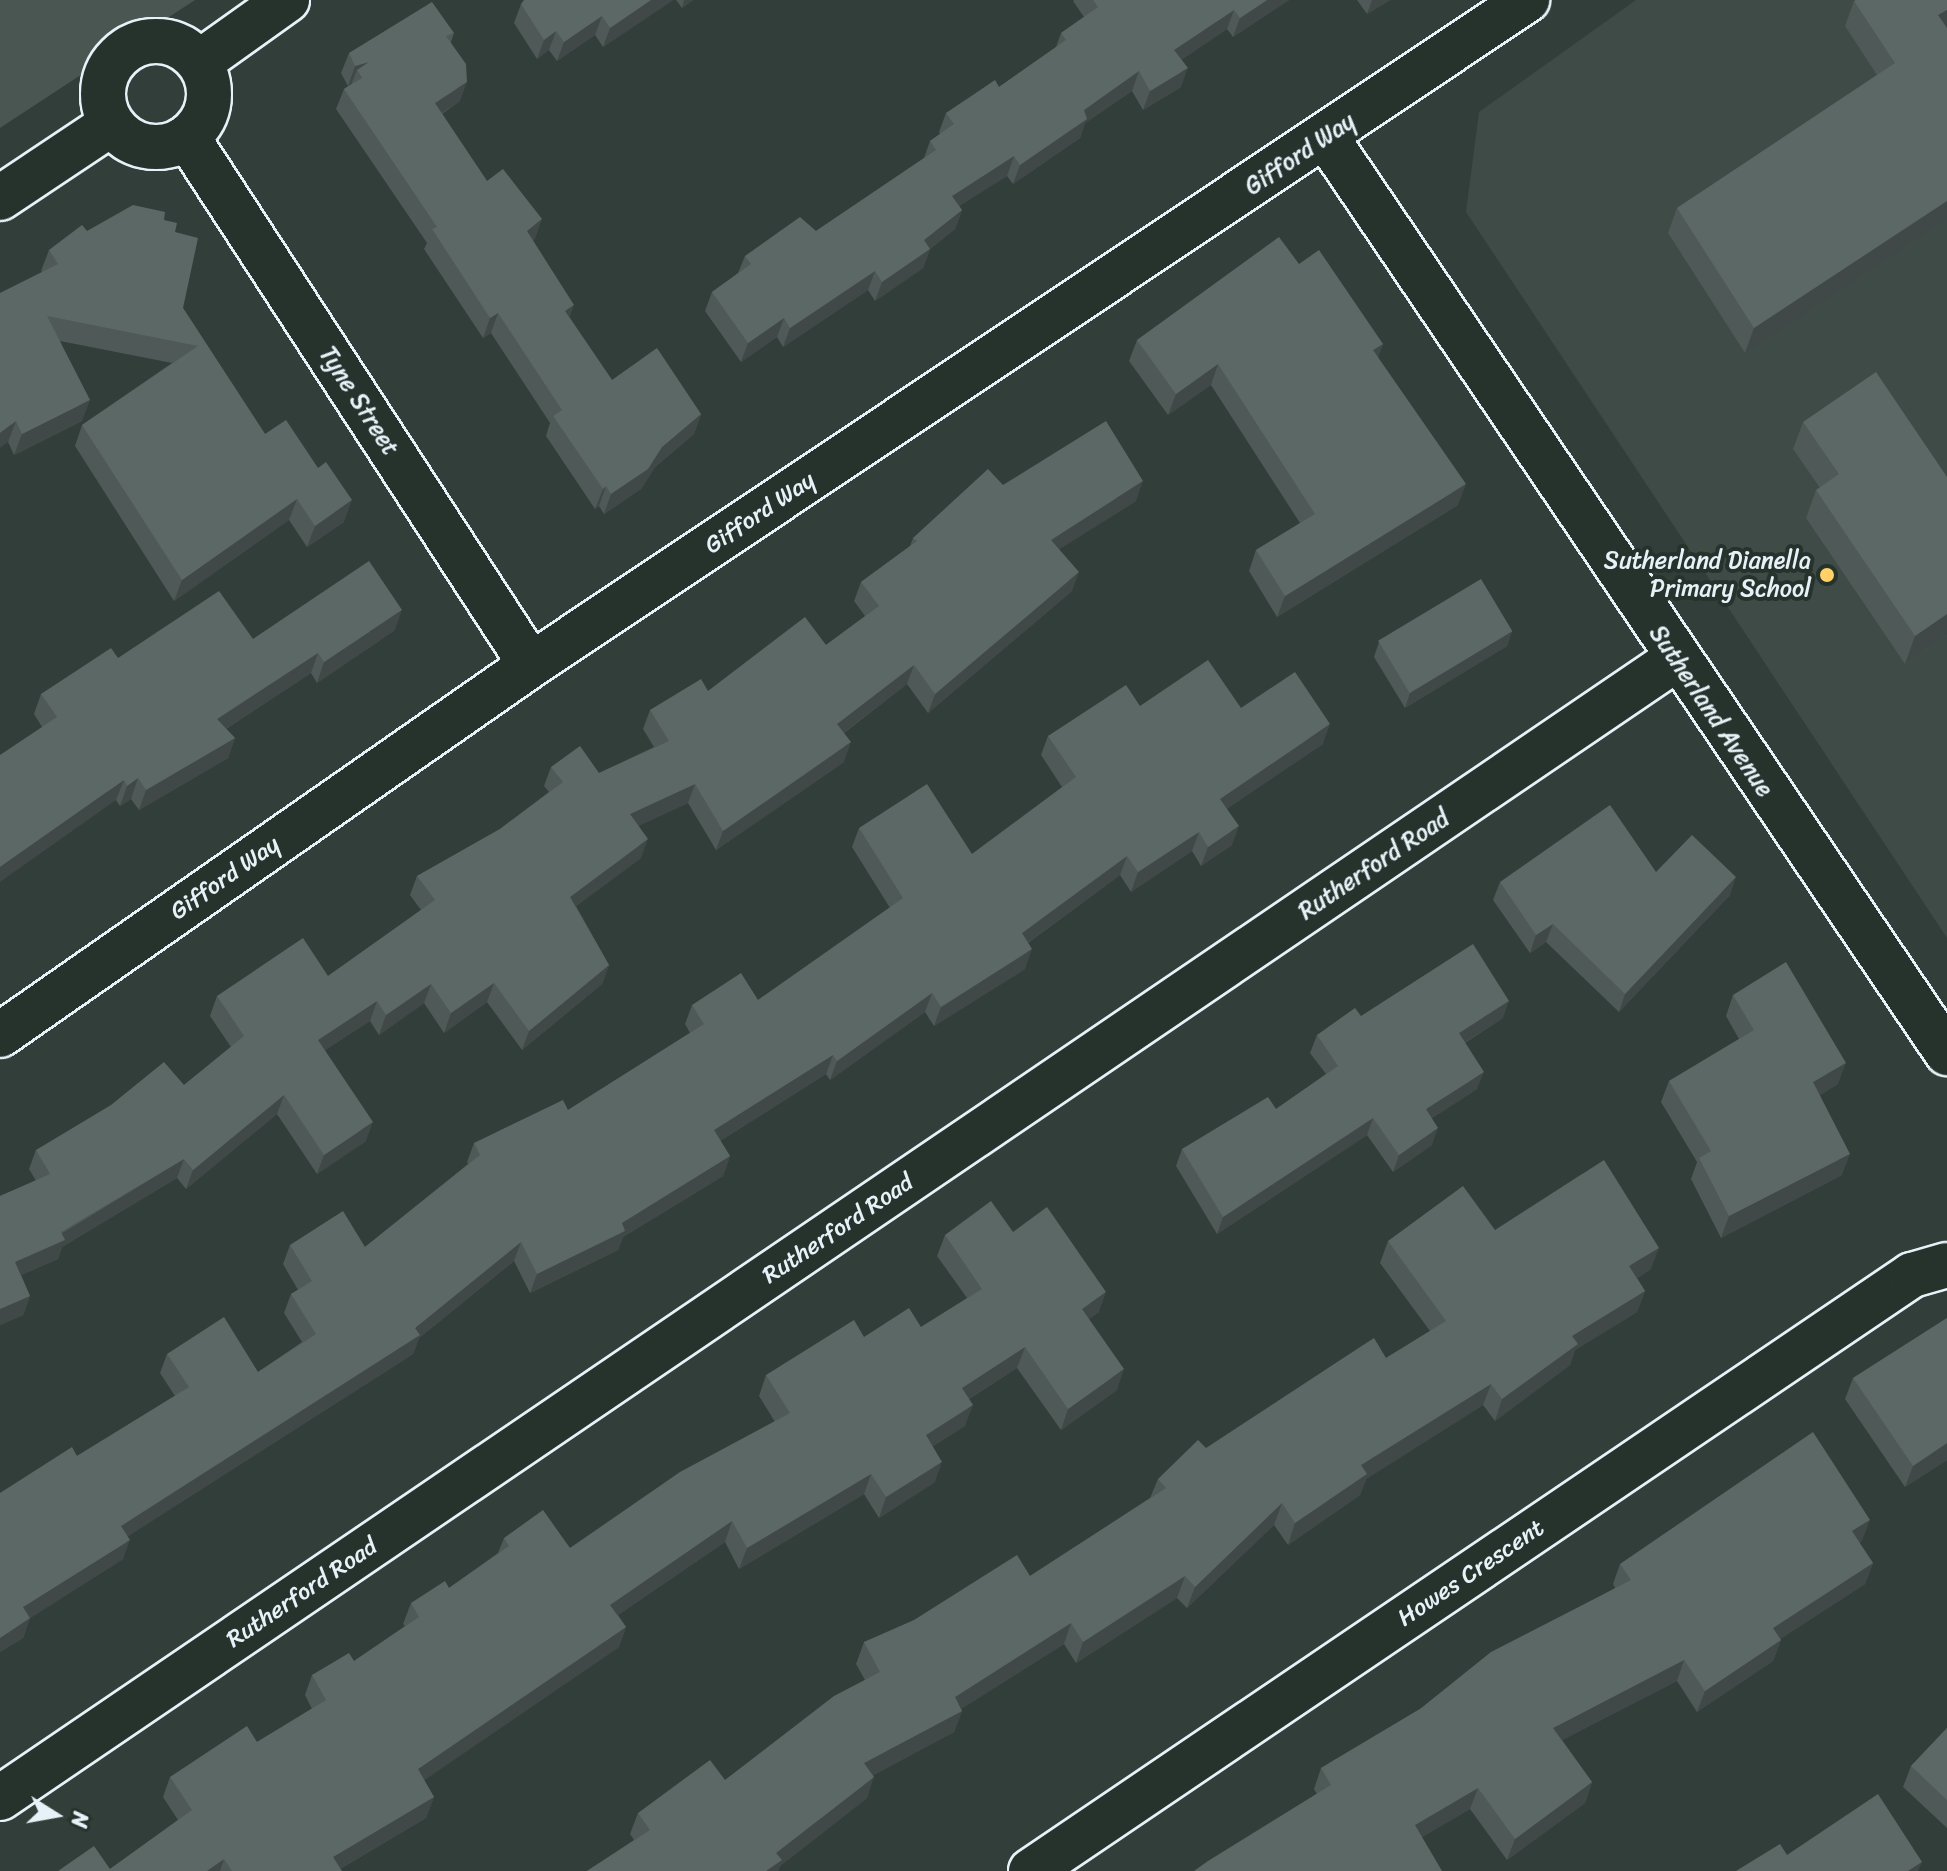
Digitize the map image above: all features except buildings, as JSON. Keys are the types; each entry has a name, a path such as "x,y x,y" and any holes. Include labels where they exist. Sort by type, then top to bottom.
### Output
{"street":[{"path":"200,62 287,0"},
{"name":"Gifford Way","path":"0,1035 531,665 1527,0"},
{"path":"157,39 181,47 200,62 208,78 207,111 187,137 175,144 146,146 111,124 103,92 106,75 126,49 157,39"},
{"path":"0,198 111,124"},
{"name":"Tyne Street","path":"187,137 531,665"},
{"name":"Sutherland Avenue","path":"1326,137 1944,1058"},
{"name":"Rutherford Road","path":"0,1798 1676,659"},
{"name":"Howes Crescent","path":"1031,1871 1929,1270 1947,1230"}],"shaded area":[{"path":"0,0 195,0 0,128"},
{"name":"Sutherland Dianella Primary School","path":"1636,0 1947,0 1947,938 1466,212 1479,112"}],"place":[{"name":"Sutherland Dianella Primary School","path":"1827,575"}]}
